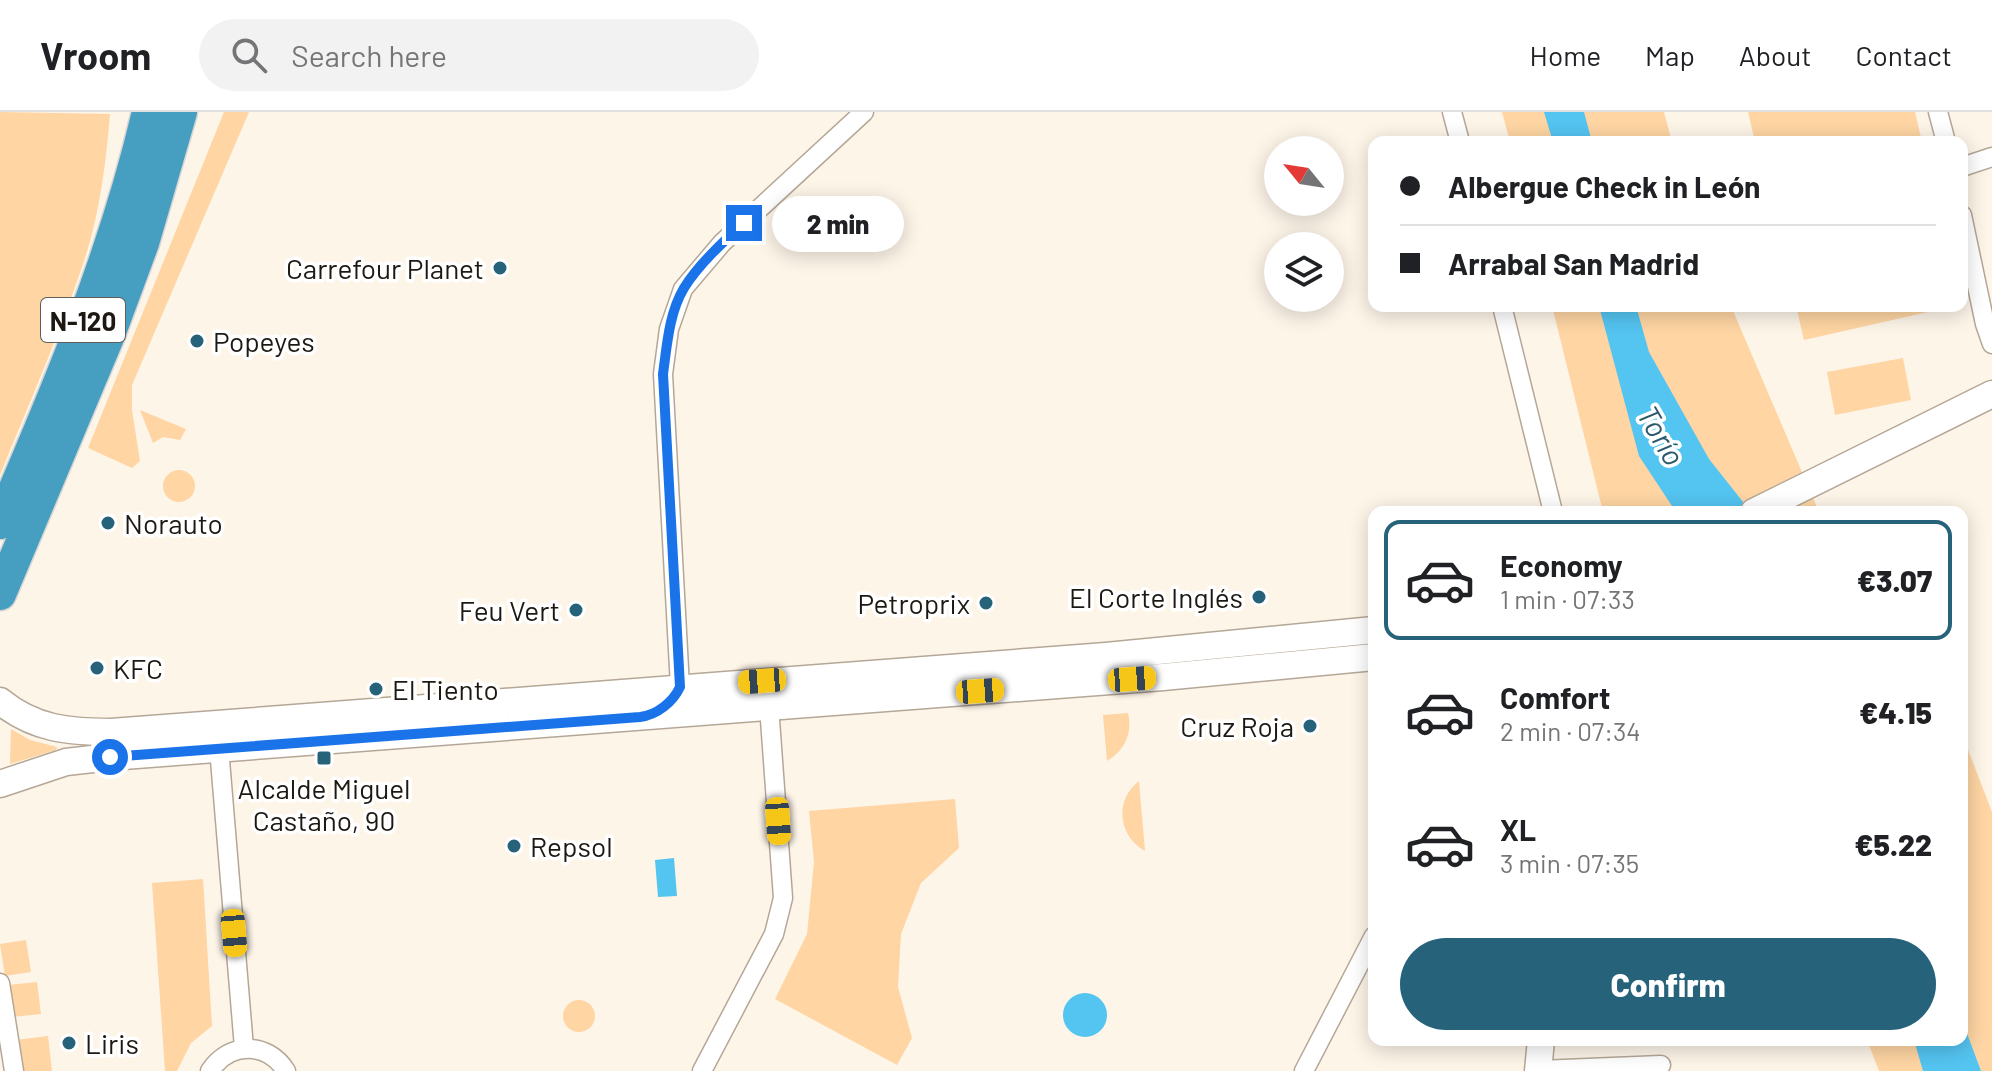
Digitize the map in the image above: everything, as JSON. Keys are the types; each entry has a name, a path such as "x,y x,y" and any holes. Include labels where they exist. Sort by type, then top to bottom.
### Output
{"highway":[{"name":"N-120","path":"0,523 46,415 116,233 148,112"},
{"name":"N-120","path":"0,594 114,322 143,243 181,112"}],"main road":[{"path":"1766,506 1981,400"},
{"path":"0,701 45,727 76,732 111,732 1121,654 1368,631"},
{"path":"0,784 66,762 1163,677 1368,658"},
{"path":"1538,1070 1540,1046"}],"street":[{"path":"648,716 675,697 680,687 663,374 669,329 683,289 722,243 864,112"},
{"path":"1452,112 1458,136"},
{"path":"1938,112 1944,136"},
{"path":"1968,165 1992,157"},
{"path":"1968,243 1992,344"},
{"path":"1503,312 1552,506"},
{"path":"702,1071 774,934 783,898 769,706 776,695 788,686 808,678"},
{"path":"680,687 704,704 725,709"},
{"path":"219,748 244,1048"},
{"path":"1304,1071 1368,948"},
{"path":"0,983 14,1071"},
{"path":"210,1071 224,1056 244,1048 267,1052 286,1071"},
{"path":"1538,1070 1661,1065"}],"shaded area":[{"path":"0,112 110,114 102,187 85,258 0,475"},
{"path":"224,112 249,112 132,385 132,410 140,461 132,468 88,448"},
{"path":"1502,112 1664,112 1670,136 1508,136"},
{"path":"1748,112 1915,112 1921,136 1754,136"},
{"path":"1553,312 1734,312 1816,506 1602,506"},
{"path":"1797,312 1928,312 1804,340"},
{"path":"1903,358 1911,400 1835,415 1827,372"},
{"path":"140,410 186,429 180,440 163,437 153,443"},
{"path":"179,470 190,475 195,486 190,497 179,502 168,497 163,486 168,475"},
{"path":"1128,713 1126,741 1107,761 1103,715"},
{"path":"11,729 30,740 57,747 56,750 10,764"},
{"path":"1968,750 1992,812 1992,1071 1879,1071 1869,1046 1968,1046"},
{"path":"1139,781 1145,851 1129,836 1122,818 1126,798"},
{"path":"955,799 959,848 921,883 901,934 898,987 912,1038 897,1065 775,999 807,934 814,862 809,811"},
{"path":"203,879 212,1026 191,1043 177,1071 165,1071 152,883"},
{"path":"26,940 31,972 5,976 0,944"},
{"path":"37,982 41,1014 12,1017 8,985"},
{"path":"579,1000 591,1004 595,1016 591,1028 579,1032 567,1028 563,1016 567,1004"},
{"path":"48,1036 52,1071 19,1071 15,1040"}],"water":[{"path":"1544,112 1584,112 1590,136 1551,136"},
{"name":"Torío","path":"1601,312 1638,312 1649,352 1709,459 1746,506 1672,506 1639,456"},
{"path":"674,858 677,896 658,897 655,860"},
{"path":"1085,993 1101,999 1107,1015 1101,1031 1085,1037 1069,1031 1063,1015 1069,999"},
{"path":"1968,1036 1981,1071 1923,1071 1916,1046 1968,1046"}],"place":[{"name":"Carrefour Planet","path":"500,268"},
{"name":"Popeyes","path":"197,341"},
{"name":"Norauto","path":"108,523"},
{"name":"El Corte Inglés","path":"1259,597"},
{"name":"Petroprix","path":"986,603"},
{"name":"Feu Vert","path":"576,610"},
{"name":"KFC","path":"97,668"},
{"name":"El Tiento","path":"376,689"},
{"name":"Cruz Roja","path":"1310,726"},
{"name":"Alcalde Miguel Castaño, 90","path":"324,758"},
{"name":"Repsol","path":"514,846"},
{"name":"Liris","path":"69,1043"}],"route":[{"path":"110,757 640,717 665,706 680,687 663,374 669,329 683,289 722,243 744,223"}]}
